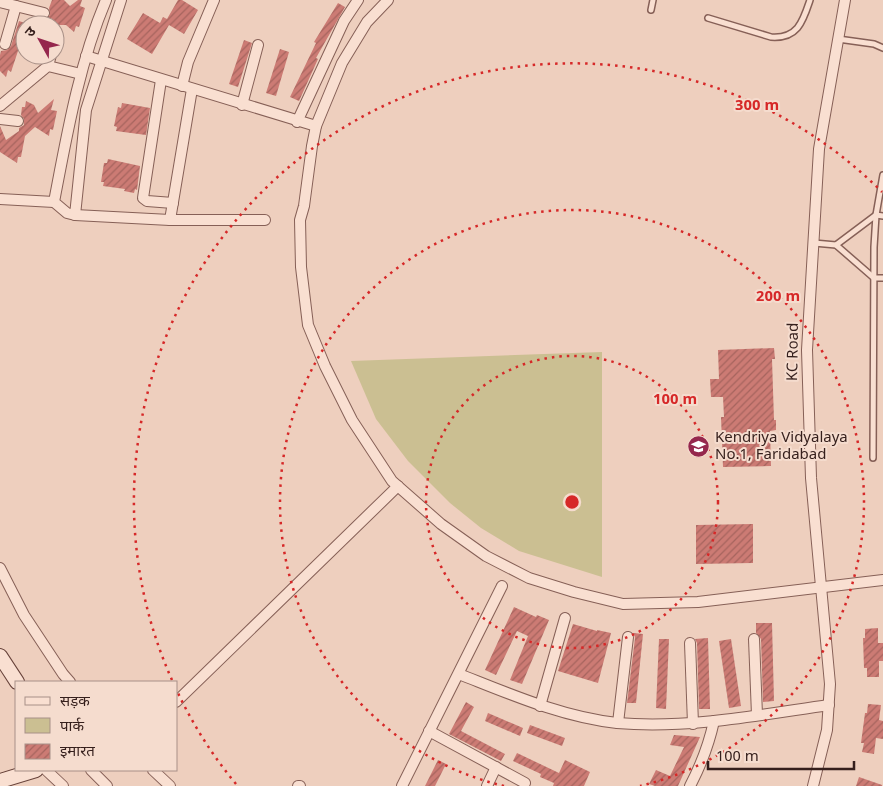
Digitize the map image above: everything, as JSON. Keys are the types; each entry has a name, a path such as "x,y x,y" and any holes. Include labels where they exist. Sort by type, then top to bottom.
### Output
{"street":[{"path":"54,202 81,74 106,0"},
{"path":"75,215 86,110 121,0"},
{"path":"170,220 187,88 188,62 214,0"},
{"path":"297,122 344,21 358,0"},
{"path":"388,0 367,22 342,63 316,126 304,206 300,220 301,266 308,325 352,420 392,481 441,524 486,556 529,578 623,604 698,602 883,580"},
{"name":"KC Road","path":"812,786 827,730 830,684 811,478 807,350 818,149 845,0"},
{"path":"0,2 44,13"},
{"path":"5,44 16,6"},
{"path":"242,105 258,44"},
{"path":"86,56 297,122 316,126"},
{"path":"0,106 48,66 81,74"},
{"path":"161,80 143,198 147,201 173,203"},
{"path":"0,119 18,121"},
{"path":"0,199 54,202 67,213 75,215 170,220 265,220"},
{"path":"178,700 398,486"},
{"path":"0,568 24,615 69,681"},
{"path":"402,786 502,586"},
{"path":"540,706 565,618"},
{"path":"618,723 628,637"},
{"path":"754,639 757,715"},
{"path":"690,643 693,724"},
{"path":"0,656 4,671 16,681"},
{"path":"458,674 540,706 618,723 693,724 828,704"},
{"path":"690,786 710,741 714,721"},
{"path":"430,731 525,783"},
{"path":"487,786 496,767"},
{"path":"0,781 33,771"},
{"path":"47,771 63,786"},
{"path":"92,771 107,786"},
{"path":"154,771 170,786"}],"lane":[{"path":"651,10 653,0"},
{"path":"708,18 781,38 796,30 804,19 810,0"},
{"path":"838,39 874,44 883,48"},
{"path":"873,458 876,215 883,175"},
{"path":"836,246 876,215 883,216"},
{"path":"814,243 836,246 874,278 883,278"}],"green space":[{"path":"602,352 602,577 519,551 481,528 450,503 408,461 376,419 351,361"}],"building":[{"path":"52,0 64,0 70,6 78,0 82,0 80,6 85,8 79,27 76,26 74,32 65,25 65,15 50,15 49,8"},
{"path":"178,0 182,0 198,10 184,34 169,25 152,54 127,39 143,13 160,23 163,17 167,19"},
{"path":"338,3 345,7 316,58 318,59 299,101 290,97 316,43 314,42"},
{"path":"15,34 15,60 11,72 8,70 6,77 0,71 0,55 1,51 7,50 11,46"},
{"path":"244,40 252,43 238,87 229,84"},
{"path":"280,49 289,52 276,96 266,93"},
{"path":"54,99 51,110 57,111 53,130 50,129 49,136 35,127 25,136 21,157 18,157 17,163 0,152 0,126 6,140 24,125 24,119 21,115 22,107 25,107 26,101 34,105 38,113"},
{"path":"122,103 150,108 146,135 116,131 117,127 114,126 118,107 121,108"},
{"path":"108,159 140,166 137,190 135,189 134,193 124,191 125,189 103,186 104,182 101,182 104,163 107,163"},
{"path":"774,348 775,359 772,359 776,430 770,431 771,466 723,467 721,417 724,417 723,397 711,397 710,379 719,379 718,350"},
{"path":"753,524 753,563 696,564 696,525"},
{"path":"514,607 536,617 537,615 549,620 522,684 510,680 528,636 517,631 496,675 485,670"},
{"path":"756,623 772,623 774,701 763,702 761,639 756,633"},
{"path":"573,624 611,633 598,683 558,671"},
{"path":"878,628 878,643 883,643 883,661 879,661 879,677 867,677 867,668 864,668 863,638 865,638 865,629"},
{"path":"634,633 643,634 636,703 627,703 635,638"},
{"path":"708,638 710,709 699,709 697,643 695,639"},
{"path":"659,639 669,639 666,709 656,708"},
{"path":"731,639 741,706 729,708 719,641"},
{"path":"466,702 474,707 461,731 505,754 501,761 449,734"},
{"path":"868,704 881,705 879,720 883,721 883,739 876,738 874,754 862,752 864,743 861,743"},
{"path":"488,713 523,728 520,736 485,721"},
{"path":"530,725 565,738 562,746 527,733"},
{"path":"674,735 700,737 678,786 655,786 649,784 656,770 670,776 684,747 670,745"},
{"path":"517,753 559,773 565,760 590,772 584,786 553,786 554,783 540,777 541,774 513,761"},
{"path":"438,760 446,764 435,786 425,786"},
{"path":"859,777 882,785 882,786 856,786"}],"place":[{"name":"Kendriya Vidyalaya No.1, Faridabad","path":"699,447"}]}
